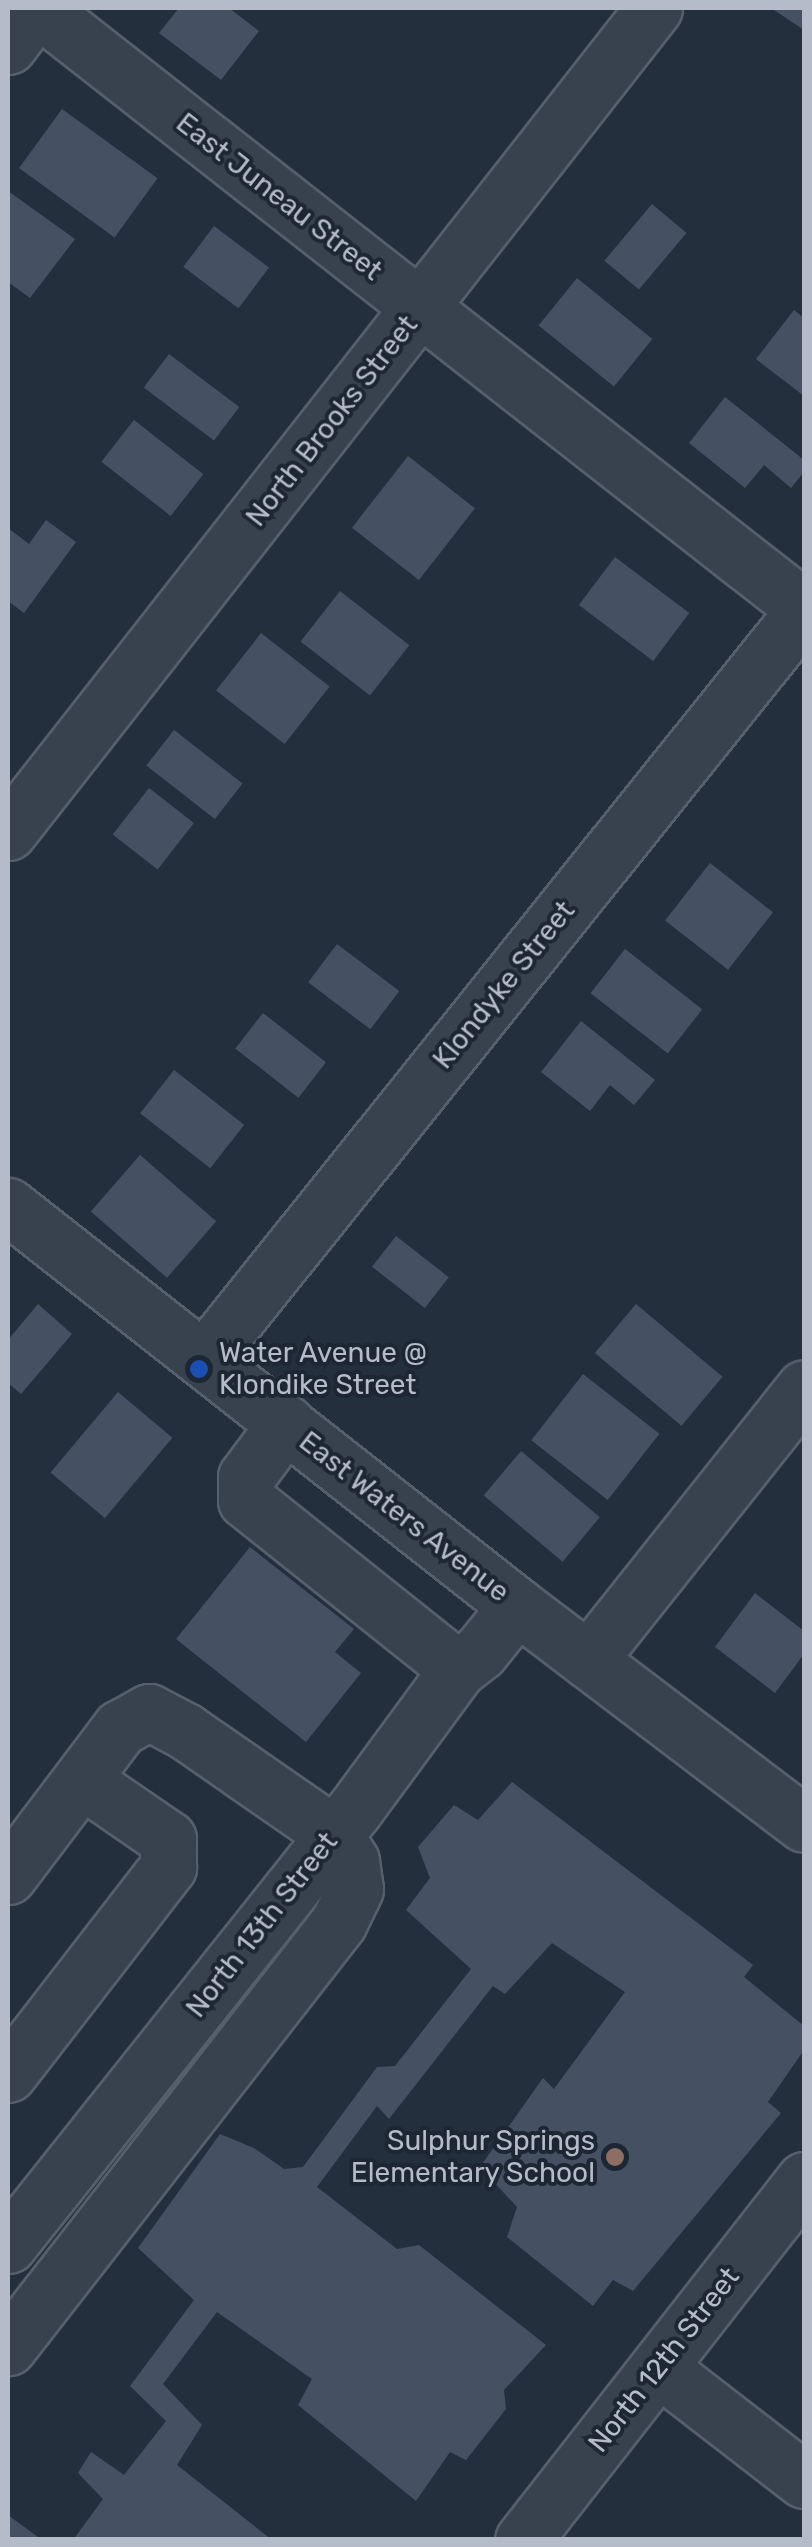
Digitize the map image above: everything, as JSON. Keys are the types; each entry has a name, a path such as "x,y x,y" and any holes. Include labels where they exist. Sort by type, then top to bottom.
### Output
{"street":[{"path":"8,46 38,8"},
{"name":"East Juneau Street","path":"38,8 804,609"},
{"name":"North Brooks Street","path":"8,832 654,8"},
{"name":"Klondyke Street","path":"204,1359 804,609"},
{"name":"East Waters Avenue","path":"8,1206 517,1606 804,1824"},
{"path":"588,1660 804,1388"},
{"path":"286,1424 246,1478 246,1500 458,1668"},
{"path":"364,1594 416,1527"},
{"name":"North 13th Street","path":"8,2245 334,1834 458,1668 480,1652 517,1606"},
{"path":"8,1876 120,1728 149,1712 185,1731 334,1834 352,1861 354,1889 339,1922 8,2347"},
{"path":"8,2074 168,1867 168,1839 82,1780"},
{"name":"North 12th Street","path":"523,2540 804,2180"},
{"path":"659,2368 804,2480"}],"building":[{"path":"179,8 229,8 259,31 221,80 159,33"},
{"path":"771,8 804,8 804,30"},
{"path":"62,109 157,178 115,237 19,168"},
{"path":"8,191 75,239 30,298 8,282"},
{"path":"652,204 686,233 639,290 604,261"},
{"path":"214,226 269,268 238,308 183,267"},
{"path":"577,278 652,339 614,386 539,325"},
{"path":"794,310 804,318 804,396 756,359"},
{"path":"169,354 239,407 214,441 144,388"},
{"path":"725,397 804,460 804,472 791,488 764,465 745,488 689,443"},
{"path":"134,420 203,474 171,516 101,462"},
{"path":"408,456 475,508 419,580 352,528"},
{"path":"46,520 76,542 24,613 8,601 8,528 29,544"},
{"path":"615,557 689,613 653,661 579,605"},
{"path":"340,591 409,645 370,696 301,641"},
{"path":"261,633 330,687 285,744 216,691"},
{"path":"174,730 243,784 215,819 146,765"},
{"path":"149,788 194,823 158,870 113,834"},
{"path":"710,863 773,912 728,970 665,921"},
{"path":"337,944 399,991 370,1029 308,982"},
{"path":"625,949 702,1009 668,1053 591,993"},
{"path":"263,1013 326,1062 298,1098 235,1048"},
{"path":"581,1021 655,1080 634,1105 610,1085 590,1111 541,1072"},
{"path":"174,1070 244,1125 210,1168 140,1113"},
{"path":"140,1155 216,1221 167,1278 91,1212"},
{"path":"396,1236 449,1277 425,1308 372,1267"},
{"path":"38,1304 72,1334 21,1394 8,1383 8,1340"},
{"path":"636,1304 723,1377 681,1426 595,1353"},
{"path":"583,1374 659,1434 608,1500 531,1440"},
{"path":"118,1392 172,1438 105,1518 51,1472"},
{"path":"521,1451 600,1517 563,1562 484,1495"},
{"path":"250,1547 354,1629 335,1652 361,1673 306,1742 176,1639"},
{"path":"755,1593 804,1631 804,1654 775,1693 715,1647"},
{"name":"Sulphur Springs Elementary School","path":"512,1782 753,1965 744,1977 804,2026 804,2050 768,2102 781,2113 633,2291 613,2280 593,2306 507,2237 517,2207 480,2167 543,2078 554,2089 625,1992 552,1943 505,1994 493,1986 389,2119 377,2106 317,2187 397,2249 419,2245 546,2345 504,2390 506,2409 466,2460 450,2452 416,2501 298,2405 312,2379 217,2312 163,2384 202,2425 177,2465 272,2540 73,2540 103,2499 78,2473 91,2452 124,2475 166,2421 130,2386 194,2300 138,2248 220,2134 254,2148 284,2169 303,2167 377,2067 395,2066 471,1969 406,1910 430,1878 418,1847 454,1805 478,1820"},
{"path":"8,2515 42,2540 8,2540"}],"place":[{"name":"Water Avenue @ Klondike Street","path":"199,1369"},
{"name":"Sulphur Springs Elementary School","path":"615,2157"}]}
